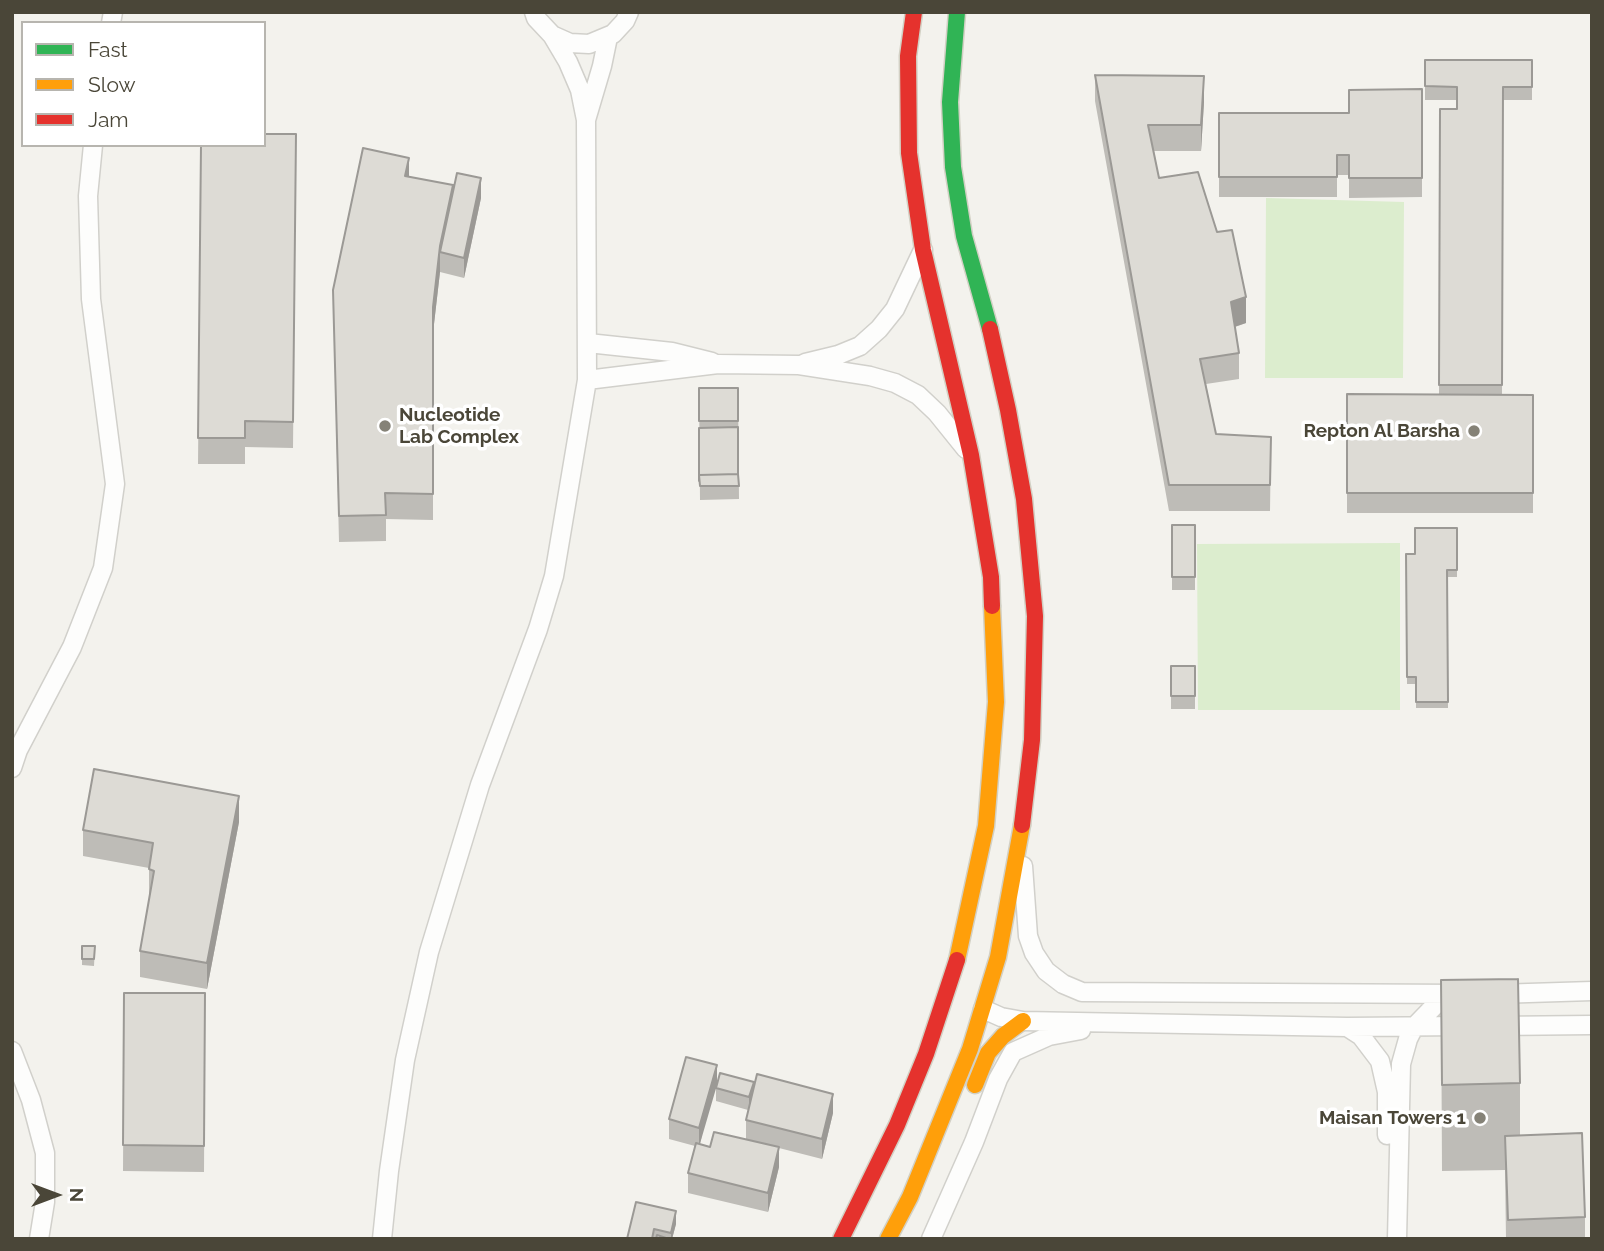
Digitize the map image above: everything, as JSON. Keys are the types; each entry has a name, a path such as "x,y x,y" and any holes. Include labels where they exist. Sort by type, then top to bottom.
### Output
{"street":[{"path":"383,1239 388,1171 405,1060 429,952 472,809 529,655 554,576 587,380 586,120 580,90 568,62 534,12"},
{"path":"552,35 570,43 589,44 608,37 625,21 629,12"},
{"path":"888,1239 910,1197 970,1049 961,947 986,826 996,702 991,577 971,454 923,250 909,153 908,56 914,12"},
{"path":"841,1239 897,1125 926,1054 998,957 1021,838 1032,740 1035,616 1024,499 1008,410 964,236 953,167 950,102 957,12"},
{"path":"586,120 608,37"},
{"path":"12,768 18,750 72,646 103,568 115,484 91,299 88,196 93,147"},
{"path":"799,365 860,346 879,329 895,309 923,250"},
{"path":"588,342 672,352 718,364"},
{"path":"587,380 718,364 799,365 870,376 895,383 918,395 937,413 971,454"},
{"path":"1021,838 1028,936 1034,953 1046,971 1063,984 1082,992 1553,994 1592,991"},
{"path":"1397,1230 1399,1077 1404,1051 1414,1027 1446,994"},
{"path":"964,1004 1001,1017 1023,1021 1347,1027 1592,1025"},
{"path":"968,1103 988,1053 1003,1036 1023,1021"},
{"path":"931,1239 974,1142 998,1079 1013,1052 1049,1036 1118,1023"},
{"path":"1347,1027 1372,1047 1385,1076 1387,1180 1397,1230"},
{"path":"12,1051 32,1100 45,1153 45,1202 39,1239"},
{"path":"910,1197 942,1164"}],"green space":[{"path":"1266,198 1404,202 1403,378 1265,378"},
{"path":"1400,543 1400,710 1198,710 1197,544"}],"building":[{"path":"1425,60 1532,60 1532,87 1503,87 1502,385 1439,385 1440,109 1457,109 1457,87 1425,86"},
{"path":"1095,75 1204,76 1201,125 1148,125 1159,178 1198,172 1217,232 1232,230 1246,297 1231,302 1239,353 1200,359 1216,434 1271,437 1270,485 1169,485"},
{"path":"1422,89 1422,178 1349,178 1349,155 1337,155 1337,177 1219,177 1219,113 1349,113 1349,90"},
{"path":"266,134 296,134 293,422 245,421 245,438 198,438 201,147 266,147"},
{"name":"Nucleotide Lab Complex","path":"363,148 409,158 405,176 453,185 440,246 433,307 433,494 385,493 386,515 339,516 333,290"},
{"path":"457,173 481,178 464,258 440,252"},
{"path":"699,388 738,388 738,421 699,421"},
{"path":"1347,394 1533,395 1533,493 1347,493"},
{"path":"738,427 738,474 699,475 699,428"},
{"path":"738,474 739,486 700,486 699,475"},
{"path":"1172,525 1195,525 1195,577 1172,577"},
{"path":"1415,528 1457,528 1457,570 1447,570 1448,702 1416,702 1416,677 1407,677 1406,554 1415,554"},
{"path":"1171,666 1195,666 1195,696 1171,696"},
{"path":"94,769 239,796 207,963 140,951 154,871 149,869 153,843 83,830"},
{"path":"82,946 95,946 94,959 82,959"},
{"path":"1518,979 1520,1083 1442,1085 1441,980"},
{"path":"124,993 205,993 204,1146 123,1145"},
{"path":"686,1057 717,1065 699,1128 669,1119"},
{"path":"720,1073 754,1082 749,1097 716,1088"},
{"path":"757,1074 833,1094 822,1139 746,1120"},
{"path":"714,1132 779,1147 768,1193 688,1173 696,1143 710,1147"},
{"path":"1582,1133 1585,1217 1508,1220 1505,1136"},
{"path":"636,1202 676,1211 671,1233 654,1229 652,1239 627,1239"}],"traffic: fast":[{"path":"957,12 950,102 953,167 964,236 990,329"}],"traffic: slow":[{"path":"957,960 986,826 996,702 992,606"},
{"path":"888,1239 910,1197 970,1049 998,957 1022,825"},
{"path":"975,1085 988,1053 1003,1036 1023,1021"}],"traffic: jam":[{"path":"914,12 908,56 909,153 923,250 971,455 991,577 992,606"},
{"path":"990,329 1024,499 1035,616 1032,740 1022,825"},
{"path":"841,1239 897,1125 926,1054 957,960"}],"place":[{"name":"Nucleotide Lab Complex","path":"385,426"},
{"name":"Repton Al Barsha","path":"1474,431"},
{"name":"Maisan Towers 1","path":"1480,1118"}]}
